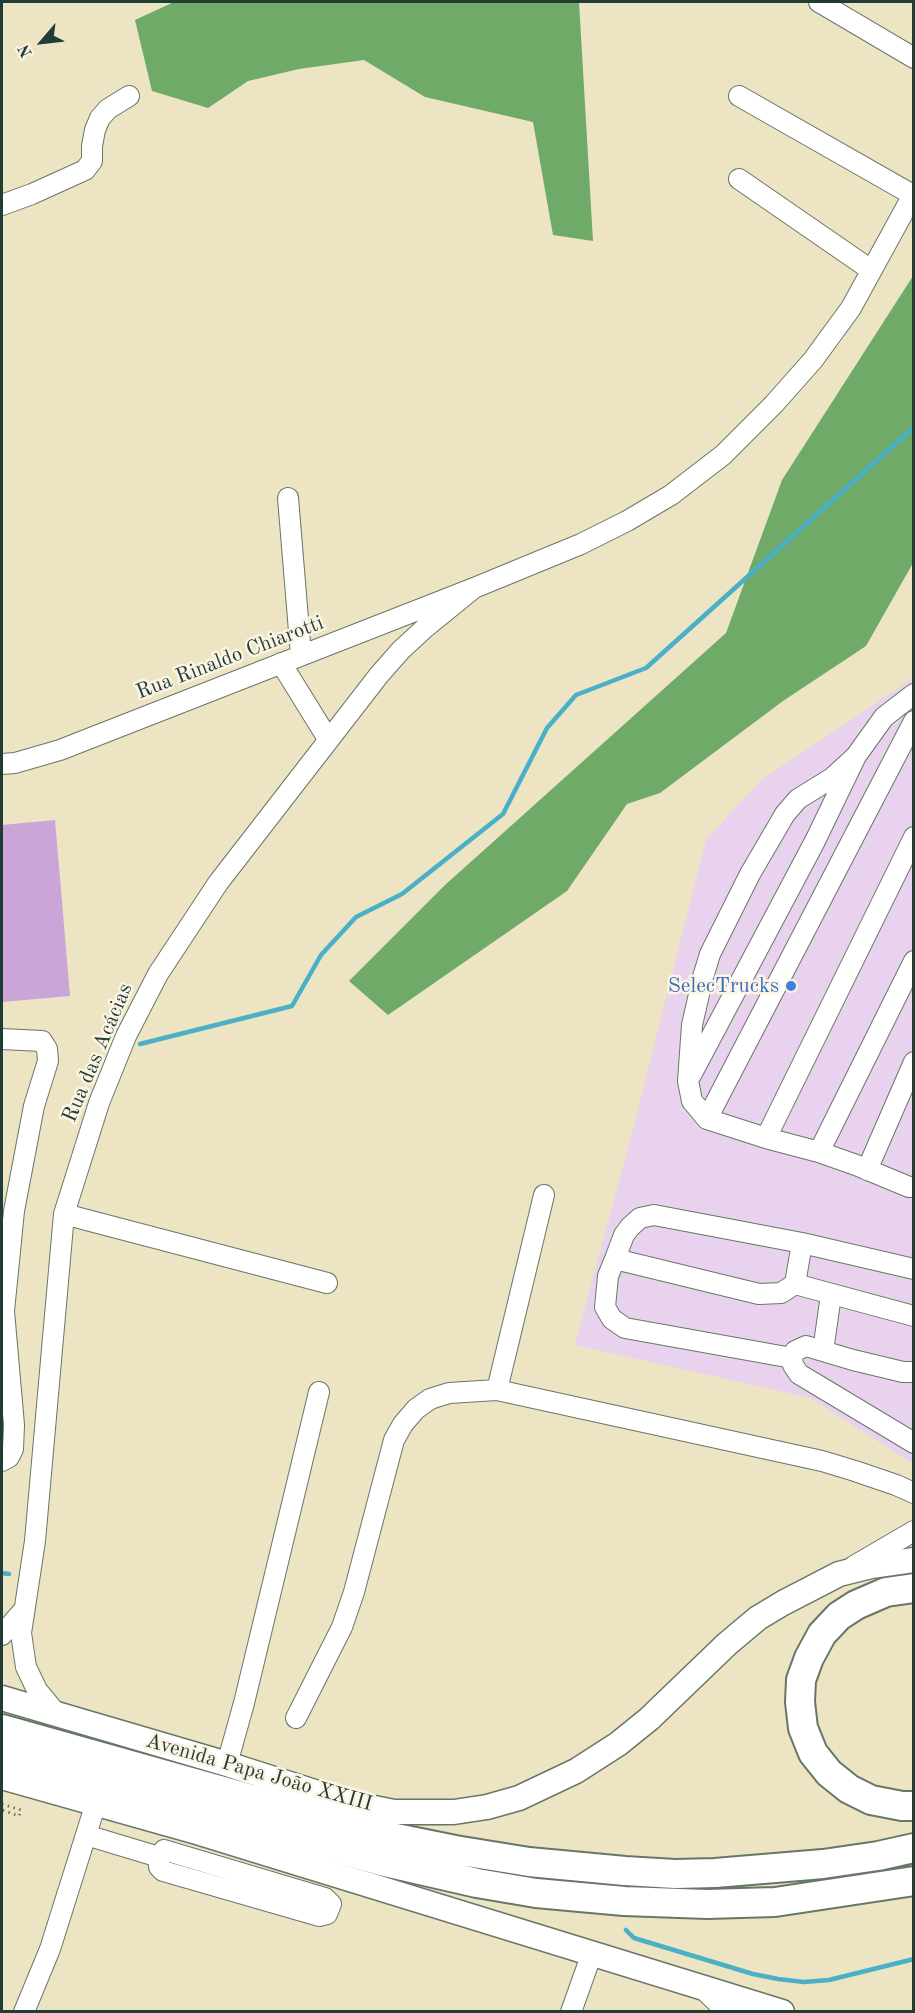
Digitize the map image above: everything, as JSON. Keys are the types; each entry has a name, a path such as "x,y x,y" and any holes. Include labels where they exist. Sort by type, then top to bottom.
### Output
{"highway":[{"path":"914,1588 886,1592 856,1605 839,1616 822,1634 809,1658 801,1680 800,1702 803,1728 813,1753 828,1773 849,1789 872,1800 914,1806"},
{"path":"2,1711 67,1733 133,1766"},
{"name":"Avenida Papa João XXIII","path":"2,1729 376,1834 529,1862 675,1874 715,1873 823,1864 914,1848"},
{"path":"2,1752 381,1861 477,1883 536,1893 624,1901 707,1904 775,1902 914,1881"}],"main road":[{"name":"Avenida Papa João XXIII","path":"2,1698 227,1764 349,1803 394,1812 454,1812 487,1807 519,1798 576,1771 618,1744 649,1719 727,1644 759,1618 783,1603 839,1574 871,1566 914,1560"},
{"path":"2,1777 197,1832 782,2012"}],"street":[{"path":"819,2 914,58"},
{"path":"2,205 85,170 92,161 92,146 100,118 108,109 129,96"},
{"path":"739,96 913,194"},
{"path":"739,179 871,270"},
{"name":"Rua Rinaldo Chiarotti","path":"2,765 60,750 474,588 581,544 627,521 670,495 723,455 774,404 813,360 850,308 913,194"},
{"path":"288,498 301,656"},
{"name":"Rua das Acácias","path":"56,1713 37,1690 26,1667 21,1633 22,1612 36,1530 64,1214 99,1103 126,1036 158,974 218,883 328,739 401,650 474,588"},
{"path":"281,663 328,739"},
{"path":"688,1081 815,841 856,756 884,717 914,694"},
{"path":"707,1119 914,721"},
{"path":"856,756 832,778 798,799 785,814 750,874 710,954 703,977 692,1025 688,1081 692,1101 707,1119 819,1152 909,1187 914,1186"},
{"path":"766,1138 914,837"},
{"path":"819,1152 914,961"},
{"path":"2,1039 42,1041 48,1049 48,1061 34,1106 14,1211 4,1311 14,1425 13,1449 9,1457 2,1461"},
{"path":"867,1170 914,1062"},
{"path":"497,1390 544,1196"},
{"path":"64,1214 327,1283"},
{"path":"792,1358 625,1328 612,1319 606,1307 608,1276 624,1235 630,1227 640,1218 654,1215 802,1243 914,1269"},
{"path":"615,1259 759,1294 781,1293 795,1284 802,1243"},
{"path":"795,1284 914,1316"},
{"path":"823,1351 831,1295"},
{"path":"914,1372 893,1370 806,1346 795,1351 792,1358 793,1365 799,1374 914,1443"},
{"path":"296,1718 342,1627 354,1592 394,1440 403,1424 416,1409 430,1399 449,1393 497,1390 822,1461 914,1493"},
{"path":"227,1764 247,1691 319,1392"},
{"path":"839,1574 914,1531"},
{"path":"2,1635 22,1612"},
{"path":"24,2012 50,1949 96,1803"},
{"path":"86,1835 159,1857"},
{"path":"168,1850 325,1898 331,1904 327,1914 319,1916 163,1871 159,1867 159,1857 162,1851 168,1850"},
{"path":"571,2012 592,1953"},
{"path":"701,1987 727,2012"}],"path":[{"path":"2,1804 21,1810 19,1816 2,1810"}],"shaded area":[{"name":"SelecTrucks","path":"913,676 913,1464 811,1398 575,1345 632,1133 706,839 764,778"}],"green space":[{"path":"174,2 579,2 593,241 553,235 533,122 425,97 364,60 299,69 248,81 208,108 152,91 135,20"},
{"path":"913,276 913,563 866,646 783,701 660,793 627,804 567,891 388,1015 349,981 445,885 726,633 782,480"}],"building":[{"path":"55,820 70,996 2,1002 2,825"}],"waterway":[{"path":"140,1044 292,1006 321,955 356,917 402,894 503,814 547,728 576,695 646,668 914,427"},
{"path":"2,1573 9,1574"},
{"path":"626,1930 634,1938 753,1974 804,1982 829,1980 914,1959"}],"place":[{"name":"SelecTrucks","path":"791,986"}]}
